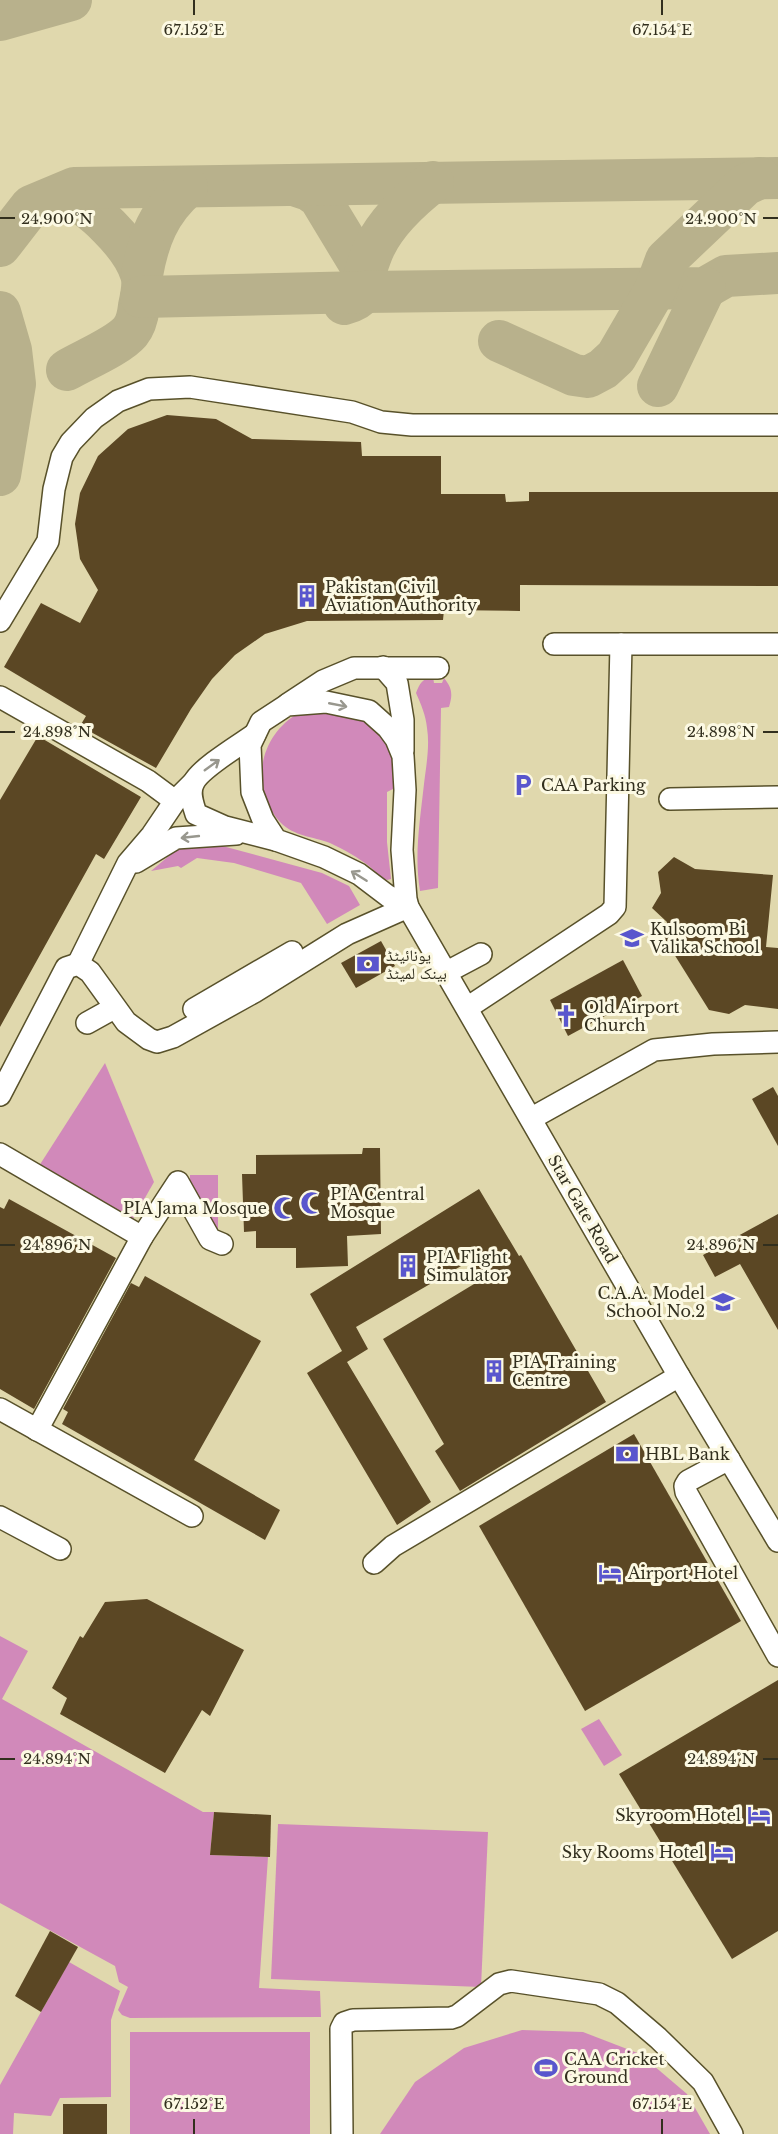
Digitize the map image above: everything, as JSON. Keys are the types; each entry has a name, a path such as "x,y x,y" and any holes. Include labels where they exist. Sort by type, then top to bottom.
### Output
{"street":[{"path":"0,621 48,541 54,489 62,457 71,442 94,417 118,400 149,389 190,387 342,411 381,422 412,425 778,425"},
{"path":"554,644 778,644"},
{"path":"467,1008 609,914 615,907 621,644"},
{"path":"383,667 397,683 403,720 405,790 402,850 408,907"},
{"path":"276,840 263,820 252,792 250,745 261,722 323,681 354,668 438,668"},
{"path":"0,697 148,781 175,801"},
{"path":"287,705 326,702 369,711 388,728 396,739 403,756"},
{"path":"0,1095 66,968 78,964 126,867 175,801 201,773 255,734"},
{"path":"193,783 191,800 196,814 225,827 276,840 324,857 350,870 408,907"},
{"path":"670,799 778,797"},
{"path":"126,867 176,838 249,833"},
{"path":"78,964 90,972 114,1008 139,1032 170,1023 365,911 408,907"},
{"name":"Star Gate Road","path":"408,907 532,1118 679,1376 778,1539"},
{"path":"447,972 481,954"},
{"path":"87,1023 114,1008"},
{"path":"532,1118 654,1050 702,1045 778,1042"},
{"path":"0,1154 142,1237"},
{"path":"38,1430 142,1237 178,1182 210,1239 222,1244"},
{"path":"374,1563 399,1543 679,1376"},
{"path":"0,1410 192,1516"},
{"path":"729,1459 688,1481 685,1486 686,1492 778,1656"},
{"path":"0,1517 60,1549"},
{"path":"342,2134 341,2029 344,2023 353,2020 451,2018 457,2016 499,1984 512,1981 585,1991 599,1994 617,2003 704,2082 732,2134"}],"shaded area":[{"path":"433,677 434,683 442,683 444,678 451,695 449,707 441,708 438,888 420,891 418,838 428,735 426,719 416,693 422,682"},
{"path":"322,708 362,716 381,734 394,760 395,788 387,792 387,842 391,879 384,879 361,860 335,845 286,827 270,808 264,794 263,763 267,748 275,735 285,723 299,713"},
{"path":"215,844 322,873 349,886 360,905 327,924 301,883 234,863 197,858 181,868 178,866 151,871 176,850"},
{"path":"105,1063 154,1182 133,1219 39,1166"},
{"path":"190,1175 218,1175 218,1237 212,1231 190,1180"},
{"path":"0,1636 28,1651 2,1699 203,1812 214,1812 210,1855 268,1857 259,1988 320,1991 321,2017 130,2018 122,2015 118,2010 128,1987 119,1982 115,1966 0,1903"},
{"path":"599,1719 622,1755 604,1766 581,1729"},
{"path":"278,1824 488,1832 481,1987 271,1979"},
{"path":"69,1962 120,1991 111,2020 111,2097 60,2098 51,2116 14,2113 13,2134 0,2134 0,2085"},
{"name":"CAA Cricket Ground","path":"522,2030 583,2032 640,2054 687,2094 710,2134 380,2134 415,2082 464,2048"},
{"path":"130,2032 310,2032 310,2134 130,2134"}],"building":[{"name":"Pakistan Civil Aviation Authority","path":"167,415 216,419 252,439 361,442 362,456 441,456 441,494 505,494 506,502 529,501 529,492 778,492 778,586 520,585 520,611 444,610 443,620 307,621 265,634 235,655 212,679 191,709 156,768 80,726 86,716 4,667 41,603 80,623 98,590 80,559 75,524 80,493 98,456 128,429"},
{"path":"38,736 141,797 104,859 96,854 0,1027 0,800"},
{"path":"674,857 695,869 773,875 766,947 778,948 778,1009 745,1005 729,1014 709,1010 664,938 667,922 652,908 661,893 658,872"},
{"name":"یونائیٹڈ بینک لمیٹڈ","path":"381,941 395,966 356,988 341,963"},
{"path":"623,960 642,996 568,1036 550,1000"},
{"path":"773,1087 778,1096 778,1146 752,1099"},
{"name":"PIA Central Mosque","path":"363,1148 380,1148 381,1234 347,1236 348,1266 296,1268 296,1248 256,1248 256,1231 244,1232 242,1174 256,1174 256,1155 362,1154"},
{"path":"479,1189 519,1256 521,1255 606,1402 460,1491 435,1451 444,1444 383,1339 479,1281 468,1262 356,1327 368,1349 347,1362 431,1502 397,1525 307,1373 342,1351 310,1294"},
{"path":"9,1199 116,1258 34,1409 0,1389 0,1207 4,1209"},
{"path":"778,1214 778,1330 740,1264 715,1277 703,1255"},
{"path":"145,1276 261,1341 194,1460 280,1510 265,1540 62,1424 68,1412 63,1409 131,1283 139,1287"},
{"name":"Airport Hotel","path":"634,1434 741,1621 585,1711 479,1526"},
{"path":"147,1599 244,1650 210,1716 202,1710 165,1773 60,1714 67,1698 52,1688 80,1636 83,1638 105,1602"},
{"name":"Sky Rooms Hotel","path":"778,1680 778,1931 732,1959 619,1774"},
{"path":"214,1812 271,1815 270,1857 210,1855"},
{"path":"50,1931 78,1947 41,2012 15,1996"},
{"path":"63,2104 107,2104 107,2134 63,2134"}],"taxiway":[{"path":"0,20 71,0"},
{"path":"499,341 574,375 588,377 603,369 616,357 655,290 666,260 745,185 760,178"},
{"path":"0,246 31,206 74,188 778,178"},
{"path":"365,273 386,227 408,203 433,182"},
{"path":"294,185 309,190 319,197 365,273 366,279 362,294 355,300 344,304"},
{"path":"142,275 156,227 169,206 187,187"},
{"path":"62,194 97,216 120,239 136,263 142,282 137,316 130,332 109,348 67,370"},
{"path":"141,297 705,288 726,276 778,273"},
{"path":"658,386 705,288"},
{"path":"0,312 11,350 15,384 0,475"}],"place":[{"name":"Pakistan Civil Aviation Authority","path":"307,596"},
{"name":"CAA Parking","path":"523,785"},
{"name":"Kulsoom Bi Valika School","path":"632,938"},
{"name":"یونائیٹڈ بینک لمیٹڈ","path":"368,964"},
{"name":"Old Airport Church","path":"566,1016"},
{"name":"PIA Central Mosque","path":"312,1203"},
{"name":"PIA Jama Mosque","path":"285,1208"},
{"name":"PIA Flight Simulator","path":"408,1266"},
{"name":"C.A.A. Model School No.2","path":"723,1302"},
{"name":"PIA Training Centre","path":"494,1371"},
{"name":"HBL Bank","path":"627,1454"},
{"name":"Airport Hotel","path":"610,1573"},
{"name":"Skyroom Hotel","path":"759,1815"},
{"name":"Sky Rooms Hotel","path":"722,1852"},
{"name":"CAA Cricket Ground","path":"546,2068"}]}
